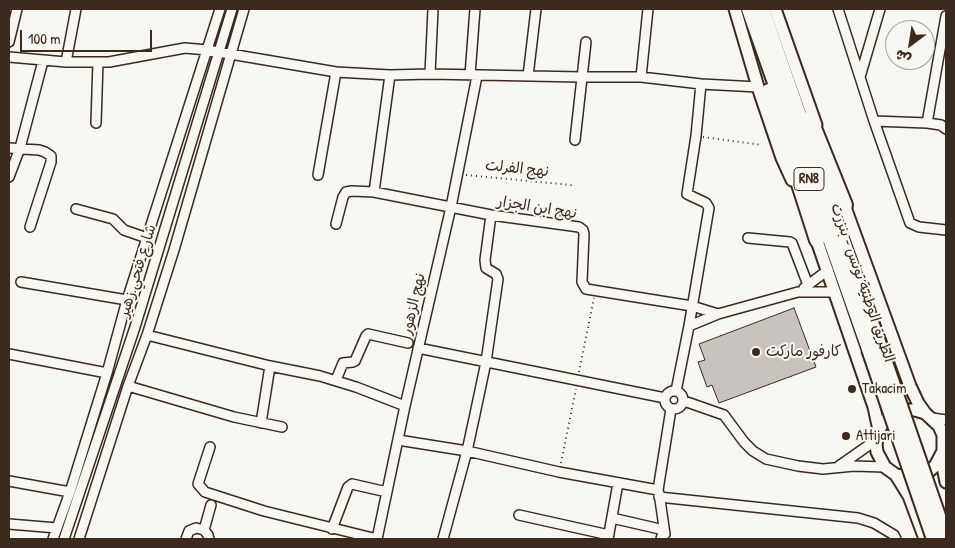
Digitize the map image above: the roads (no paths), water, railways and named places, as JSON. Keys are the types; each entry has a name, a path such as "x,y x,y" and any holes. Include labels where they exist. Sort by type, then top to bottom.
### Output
{"highway":[{"path":"747,9 765,80 818,240"},
{"name":"الطريق الوطنية تونس - بنزرت","path":"747,9 946,539"},
{"name":"الطريق الوطنية تونس - بنزرت","path":"762,9 874,347 934,539"},
{"path":"766,9 844,205"}],"main road":[{"path":"735,9 758,87 782,158 818,240 874,407 878,432 877,452 885,467 896,475 909,496 925,539"},
{"path":"775,9 910,386 929,416 939,426 943,435 945,444 941,457 927,473 907,477 896,475"},
{"path":"878,432 884,420 904,410 915,410 929,416"},
{"path":"941,457 946,482"}],"street":[{"path":"9,42 17,9"},
{"path":"66,62 76,9"},
{"name":"شارع فتحي زهير","path":"53,539 70,492 147,238 220,9"},
{"name":"شارع فتحي زهير","path":"64,539 135,326 232,9"},
{"path":"79,539 174,250 244,9"},
{"path":"430,74 433,9"},
{"name":"نهج الزهور","path":"377,539 404,406 458,174 474,75 475,9"},
{"path":"528,76 536,9"},
{"path":"641,76 648,9"},
{"path":"838,9 874,121 910,223 918,227 946,230"},
{"path":"860,78 880,9"},
{"path":"927,123 943,64 946,16"},
{"path":"575,140 586,42"},
{"path":"9,57 66,62 109,62 176,49 207,50 336,72 390,75 641,76 701,84 758,87"},
{"path":"9,177 20,148 43,60"},
{"path":"96,123 98,62"},
{"path":"318,175 336,72"},
{"path":"374,192 390,75"},
{"path":"676,391 709,208 706,203 687,194 696,136 701,84"},
{"path":"874,121 927,123 941,125 946,129"},
{"path":"9,148 46,152 51,156 51,162 30,227"},
{"name":"نهج ابن الجزار","path":"336,224 346,192 374,192 490,215 579,227 583,230 584,234 582,282 586,289 692,306"},
{"path":"76,209 113,219 124,230 147,238"},
{"path":"443,539 467,451 486,362 498,279 496,274 486,268 484,260 490,215"},
{"path":"748,238 792,243 808,285"},
{"path":"798,292 828,270"},
{"path":"20,282 128,300"},
{"path":"689,326 718,314 798,292 835,292"},
{"path":"692,306 718,314"},
{"path":"336,380 343,363 353,362 357,358 368,334 408,343"},
{"path":"147,335 270,366 336,380 404,406"},
{"path":"418,348 665,398"},
{"path":"9,354 107,373"},
{"path":"261,423 270,366"},
{"path":"128,386 234,417 282,427"},
{"path":"676,391 682,395 684,401 679,408 672,409 666,405 665,398 669,392 676,391"},
{"path":"684,401 724,415 744,442 753,451 766,459 823,469 839,466 885,467"},
{"path":"662,535 659,494 672,409"},
{"path":"929,416 946,420"},
{"path":"839,466 869,445 878,432"},
{"path":"398,440 467,451 618,483 659,494 858,518 874,523 894,535 896,539"},
{"path":"210,447 198,484 205,492 264,511 377,539"},
{"path":"9,481 70,492"},
{"path":"519,515 608,537 618,483"},
{"path":"332,529 348,487 352,484 387,492"},
{"path":"204,530 211,505"},
{"path":"612,518 662,535 667,539"},
{"path":"9,524 57,528"},
{"path":"186,539 187,535 196,528 204,530 209,539"}],"place":[{"name":"كارفور ماركت","path":"756,352"},
{"name":"Takacim","path":"852,389"},
{"name":"Attijari","path":"846,436"}]}
